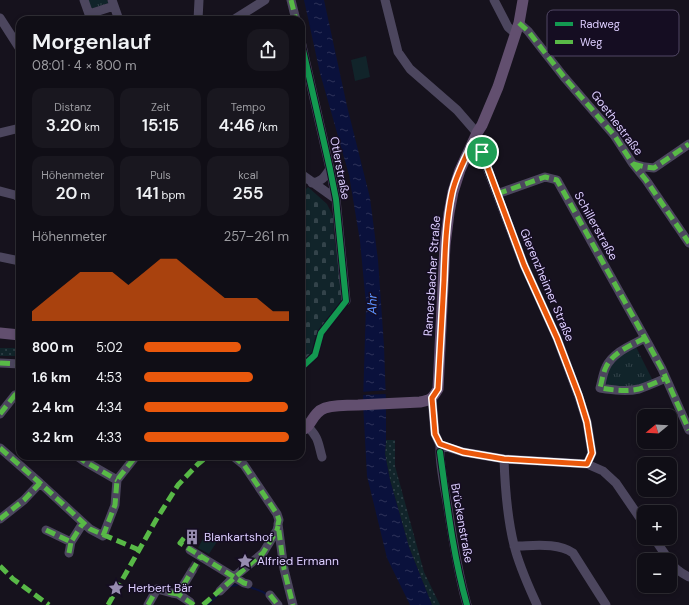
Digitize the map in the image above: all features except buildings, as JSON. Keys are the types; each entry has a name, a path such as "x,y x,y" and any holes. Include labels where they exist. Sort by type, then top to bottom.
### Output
{"main road":[{"name":"Ramersbacher Straße","path":"432,398 438,389 446,245 452,192 460,170 482,125 498,87 517,28 523,0"},
{"path":"0,333 16,335"},
{"path":"305,428 317,412 332,406 420,402 427,401 432,398"}],"street":[{"path":"84,0 89,14 113,3 118,16"},
{"path":"198,16 199,0"},
{"path":"239,16 265,0"},
{"path":"291,0 295,16"},
{"name":"Gierenzheimer Straße","path":"385,0 398,52 410,69 457,110 475,137 482,152 524,265 557,338 579,396 587,422 592,453 587,464"},
{"name":"Goethestraße","path":"494,0 508,27 528,31 547,55"},
{"path":"0,18 16,43"},
{"name":"Goethestraße","path":"548,56 614,134 633,164 646,180 689,243"},
{"name":"Otlerstraße","path":"305,59 336,199 346,301"},
{"path":"0,133 16,129"},
{"path":"646,180 652,175 654,168 689,144"},
{"path":"633,164 654,168"},
{"path":"312,183 323,179 330,169"},
{"path":"305,177 336,199"},
{"name":"Schillerstraße","path":"497,194 545,178 557,180 645,338 666,378 689,430"},
{"path":"0,191 16,196"},
{"path":"0,257 16,260"},
{"path":"645,338 614,355 610,359 600,388 621,390 639,389 666,378"},
{"path":"0,363 16,364"},
{"path":"0,414 15,395 16,396"},
{"name":"Ramersbacher Straße","path":"432,398 435,428"},
{"name":"Brückenstraße","path":"435,428 435,434 440,444 445,490 458,566 467,605"},
{"path":"305,429 314,433 318,440 322,457"},
{"path":"440,444 463,452 504,459 587,464 603,471 616,483 637,514"},
{"path":"0,448 90,530 103,536 115,505 117,480 133,460"},
{"path":"504,459 505,489 514,546 523,574 537,605"},
{"path":"83,460 117,480"},
{"path":"220,591 234,577 263,553 277,530 279,520 277,514 244,465 238,460"},
{"path":"0,519 24,500 40,483"},
{"path":"69,553 72,542 83,523"},
{"path":"278,524 284,569 293,605"},
{"path":"46,530 72,542"},
{"path":"514,546 545,546 567,549 573,553 606,605"},
{"path":"190,550 199,559 248,584"},
{"path":"677,569 689,578"},
{"path":"178,594 192,571"},
{"path":"148,605 157,589 178,594 190,602"},
{"path":"270,595 278,605"}],"green space":[{"path":"88,0 107,0 109,3 91,9"},
{"path":"366,56 370,77 355,81 351,60"},
{"path":"308,187 327,204 333,216 334,234 344,299 326,321 315,338 312,352 305,359 305,190"},
{"path":"635,345 653,381 636,387 618,388 603,383 609,365"},
{"path":"0,348 16,348 16,356 0,356"},
{"path":"386,440 395,440 395,466 424,572 440,605 432,605 409,547 390,480 385,454"},
{"path":"208,530 220,537 209,554 198,548"}],"water":[{"name":"Ahr","path":"304,0 324,0 347,106 370,198 378,260 384,346 386,402 385,454 390,480 409,547 432,605 410,605 387,558 367,476 363,403 366,304 360,241 349,175 320,73"}],"pier":[{"path":"388,390 388,394 361,395 361,392"}],"waterway":[{"path":"231,586 237,585"},
{"path":"250,587 267,595"},
{"path":"207,605 219,594"}],"tunnel":[{"path":"192,571 197,562"}],"marked path":[{"path":"291,0 295,16"},
{"path":"519,23 528,31 547,55"},
{"path":"548,56 614,135 689,243"},
{"path":"633,164 654,168 689,144"},
{"path":"497,194 545,177 557,180 662,369 689,430"},
{"path":"645,338 613,357 605,369 600,388 634,390 646,387 666,378"},
{"path":"0,363 16,364"},
{"path":"0,414 15,395 16,396"},
{"path":"0,448 90,529 139,550"},
{"path":"83,460 117,480"},
{"path":"103,536 115,505 117,480 133,460"},
{"path":"108,605 156,520 178,485 203,460"},
{"path":"238,460 244,465 277,514 279,520 278,524 284,569 293,605"},
{"path":"0,519 24,500 40,483"},
{"path":"46,530 71,542 83,523"},
{"path":"203,605 263,553 278,526"},
{"path":"184,538 180,543 234,577 248,584"},
{"path":"69,553 71,542"},
{"path":"194,605 178,594 201,556"},
{"path":"0,566 13,579 49,605"},
{"path":"148,605 157,589 178,594"},
{"path":"270,595 278,605"}],"cycle path":[{"path":"305,59 336,199 346,301 321,333 315,355 305,364"},
{"path":"473,142 481,152 524,265 557,338 579,397 587,422 592,453 587,464"},
{"path":"440,452 454,548 467,605"}],"place":[{"name":"Blankartshof","path":"192,537"},
{"name":"Alfried Ermann","path":"245,561"},
{"name":"Herbert Bär","path":"116,588"}],"route":[{"path":"473,142 482,152 524,265 557,338 579,396 587,422 592,453 587,464 504,459 463,452 440,444 435,434 432,398 438,389 446,245 452,192 473,142"}]}
